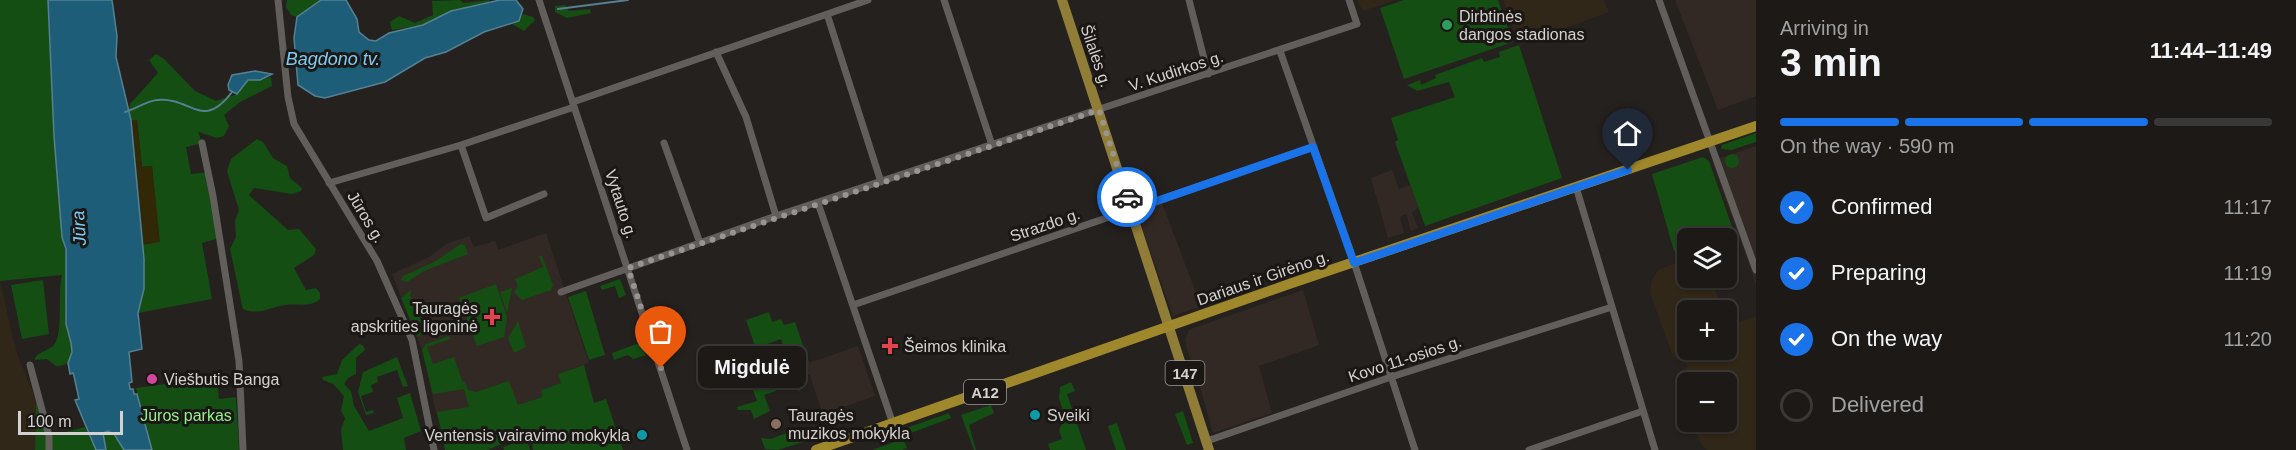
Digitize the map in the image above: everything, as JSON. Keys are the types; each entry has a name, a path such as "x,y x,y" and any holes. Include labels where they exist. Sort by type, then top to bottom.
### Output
{"highway":[{"name":"Dariaus ir Girėno g.","path":"816,450 1169,326 1756,126"}],"main road":[{"name":"Šilalės g.","path":"1062,0 1169,326"},
{"name":"147","path":"1169,326 1208,446"}],"street":[{"name":"Jūros g.","path":"278,0 288,96 294,124 376,261 412,340 434,450"},
{"name":"Vytauto g.","path":"539,0 687,450"},
{"path":"330,183 461,145 716,52 868,0"},
{"path":"944,0 992,145"},
{"path":"1189,0 1208,74"},
{"name":"V. Kudirkos g.","path":"561,292 776,216 1356,24 1349,0"},
{"path":"1659,0 1756,270"},
{"path":"827,14 881,182"},
{"path":"1280,51 1354,263 1415,450"},
{"path":"716,52 746,117 776,216"},
{"path":"202,143 212,188 239,361 243,450"},
{"path":"664,143 700,243"},
{"path":"461,145 486,218 544,194"},
{"name":"Strazdo g.","path":"853,305 1313,147"},
{"path":"1576,188 1655,450"},
{"path":"818,203 893,424"},
{"name":"Kovo 11-osios g.","path":"1208,446 1391,377 1612,307"},
{"path":"30,364 49,436 49,450"},
{"path":"1528,450 1643,411"}],"shaded area":[{"path":"1357,0 1395,0 1363,11"},
{"path":"1503,0 1604,0 1609,12 1519,45"},
{"path":"1675,0 1756,0 1756,96 1718,110"},
{"path":"1756,146 1756,284 1737,228 1712,161"},
{"path":"1392,170 1399,189 1410,185 1418,207 1412,213 1418,228 1411,231 1406,214 1400,217 1404,233 1388,238 1371,178"},
{"path":"1162,203 1201,306 1173,316 1136,211"},
{"name":"Tauragės apskrities ligoninė","path":"546,233 589,363 558,374 561,383 541,390 543,396 497,413 437,416 422,350 392,274 429,257 446,244 469,236 474,247 495,241 498,250"},
{"path":"1677,263 1677,288 1715,288 1718,300 1677,300 1677,358 1673,356 1650,293 1651,282 1658,270"},
{"path":"0,281 16,351 36,400 35,450 0,450"},
{"path":"1303,290 1319,345 1259,366 1272,413 1213,433 1185,341 1188,332"},
{"path":"1756,316 1756,450 1707,450 1701,444 1697,432 1737,432 1737,372 1683,372 1688,365 1680,360 1737,360 1737,323"},
{"path":"858,346 875,396 823,414 806,364"}],"green space":[{"path":"0,0 48,0 54,136 62,237 66,259 65,314 72,352 68,362 60,366 56,366 47,359 35,360 35,358 54,345 57,339 62,275 0,281"},
{"path":"287,0 321,0 297,17 291,15 286,7"},
{"path":"460,0 463,3 489,0 489,3 451,11 423,25 392,30 390,22 399,16 415,23 433,15 432,1"},
{"name":"Dirbtinės dangos stadionas","path":"1404,0 1498,0 1513,42 1404,79 1380,8"},
{"path":"565,5 569,11 590,9 591,13 567,18 555,12 555,6"},
{"path":"523,14 535,20 524,31 512,24 519,21"},
{"path":"1519,45 1562,178 1425,226 1395,142 1398,140 1391,118 1455,97 1449,82 1417,91 1407,85 1420,80 1421,85 1436,78 1435,75 1482,58 1484,62 1500,57 1499,52"},
{"path":"156,54 164,59 195,91 216,101 237,94 248,80 271,77 272,86 240,102 224,115 229,126 224,136 217,138 198,132 202,143 186,147 191,174 209,172 220,238 202,243 212,299 138,313 144,289 142,245 159,241 152,166 142,167 137,120 131,120 128,111 130,104 158,73 149,60"},
{"path":"1756,133 1756,142 1731,150 1721,149 1722,145"},
{"path":"257,139 263,142 273,158 287,166 290,178 302,188 301,191 292,194 254,188 249,195 288,230 299,229 316,249 314,255 294,268 306,290 316,288 320,293 320,299 316,302 285,305 254,312 243,309 230,249 236,237 235,221 239,210 227,171 231,159"},
{"path":"1729,154 1735,154 1739,161 1735,168 1729,168 1725,164 1725,158"},
{"path":"1703,157 1709,161 1732,228 1677,228 1677,251 1674,251 1652,174"},
{"path":"461,244 465,245 468,254 424,271 407,282 401,280 403,276 434,262"},
{"path":"539,256 542,256 553,285 551,290 522,300 514,292 518,286 515,279 543,267"},
{"path":"620,279 626,295 619,298 615,286 602,290 600,286"},
{"path":"43,280 49,334 22,339 11,285"},
{"path":"496,284 507,317 504,337 477,346 459,298"},
{"path":"512,288 507,313 500,292"},
{"path":"411,290 410,295 426,333 417,337 401,298"},
{"path":"586,291 605,355 589,360 568,297"},
{"path":"769,312 772,322 781,319 784,325 795,322 809,363 806,364 809,374 797,378 801,390 798,391 781,339 761,346 776,391 764,395 770,411 754,419 751,410 738,410 737,407 757,401 743,363 745,359 758,355 746,320"},
{"path":"518,321 526,347 514,353 508,338"},
{"path":"449,336 450,339 427,347 433,364 454,357 462,381 465,382 468,390 476,392 509,381 518,405 542,397 541,390 561,383 558,374 584,365 594,403 606,399 623,450 533,450 531,436 527,434 487,450 445,450 437,412 469,407 464,389 433,394 422,350 426,344"},
{"path":"642,342 646,355 633,359 628,355 614,360 612,353"},
{"path":"359,344 363,345 365,350 356,358 356,374 348,378 344,384 351,391 354,406 369,431 403,418 397,398 410,393 421,431 404,438 406,450 343,450 341,430 345,418 341,411 344,396 333,384 323,380 322,377 337,374 342,360"},
{"path":"397,357 408,386 403,387 397,370 377,377 378,382 371,385 373,392 361,396 366,412 373,410 374,413 366,415 358,392 363,372"},
{"name":"Jūros parkas","path":"217,377 219,399 236,397 239,450 152,450 136,388"},
{"path":"1071,382 1075,391 1067,394 1086,450 1050,450 1048,444 1062,439 1059,430 1065,417 1059,398 1060,387"},
{"path":"36,400 46,437 85,427 96,450 35,450"},
{"path":"991,405 994,413 969,425 976,450 974,450 961,415"},
{"path":"1183,411 1193,443 1187,445 1175,414"},
{"path":"949,413 951,418 911,433 909,427"},
{"path":"1117,423 1126,450 1116,450 1108,426"},
{"path":"801,428 806,441 778,450 765,449 761,438 770,439"},
{"path":"904,428 904,434 882,442 880,437"},
{"path":"105,432 111,432 124,450 106,450 102,437"},
{"path":"903,439 907,448 902,450 872,450"},
{"path":"523,440 528,442 530,450 504,450 503,447"}],"sand":[{"path":"131,120 137,120 142,167 152,166 160,242 142,245"}],"water":[{"name":"Jūra","path":"48,0 112,0 117,36 116,57 131,120 144,259 144,289 138,313 142,349 129,352 132,382 129,383 130,389 137,394 152,450 124,450 114,434 108,431 103,433 106,450 96,450 75,400 79,399 74,376 73,373 70,374 68,363 72,352 66,324 66,249 62,237 54,136"},
{"name":"Bagdono tv.","path":"321,0 346,0 357,19 359,32 369,40 376,41 389,33 423,25 451,11 500,0 516,0 523,9 519,21 484,32 446,52 425,58 385,82 325,98 315,96 298,85 294,38 297,17"},
{"path":"255,71 272,74 260,80 248,80 237,94 229,90 228,85 232,75"}],"waterway":[{"path":"558,9 628,0"},
{"path":"125,112 157,100 169,100 196,110 212,110 222,104 232,92"}],"way so far":[{"path":"661,368 628,268 776,216 1099,110 1127,197"}],"place":[{"name":"Dirbtinės dangos stadionas","path":"1447,25"},
{"name":"Tauragės apskrities ligoninė","path":"492,317"},
{"name":"Šeimos klinika","path":"890,346"},
{"name":"Migdulė","path":"661,368"},
{"name":"Viešbutis Banga","path":"152,379"},
{"name":"Sveiki","path":"1035,415"},
{"name":"Tauragės muzikos mokykla","path":"776,424"},
{"name":"Ventensis vairavimo mokykla","path":"642,435"}],"route":[{"path":"1127,197 1131,210 1313,147 1354,263 1628,170"}]}
